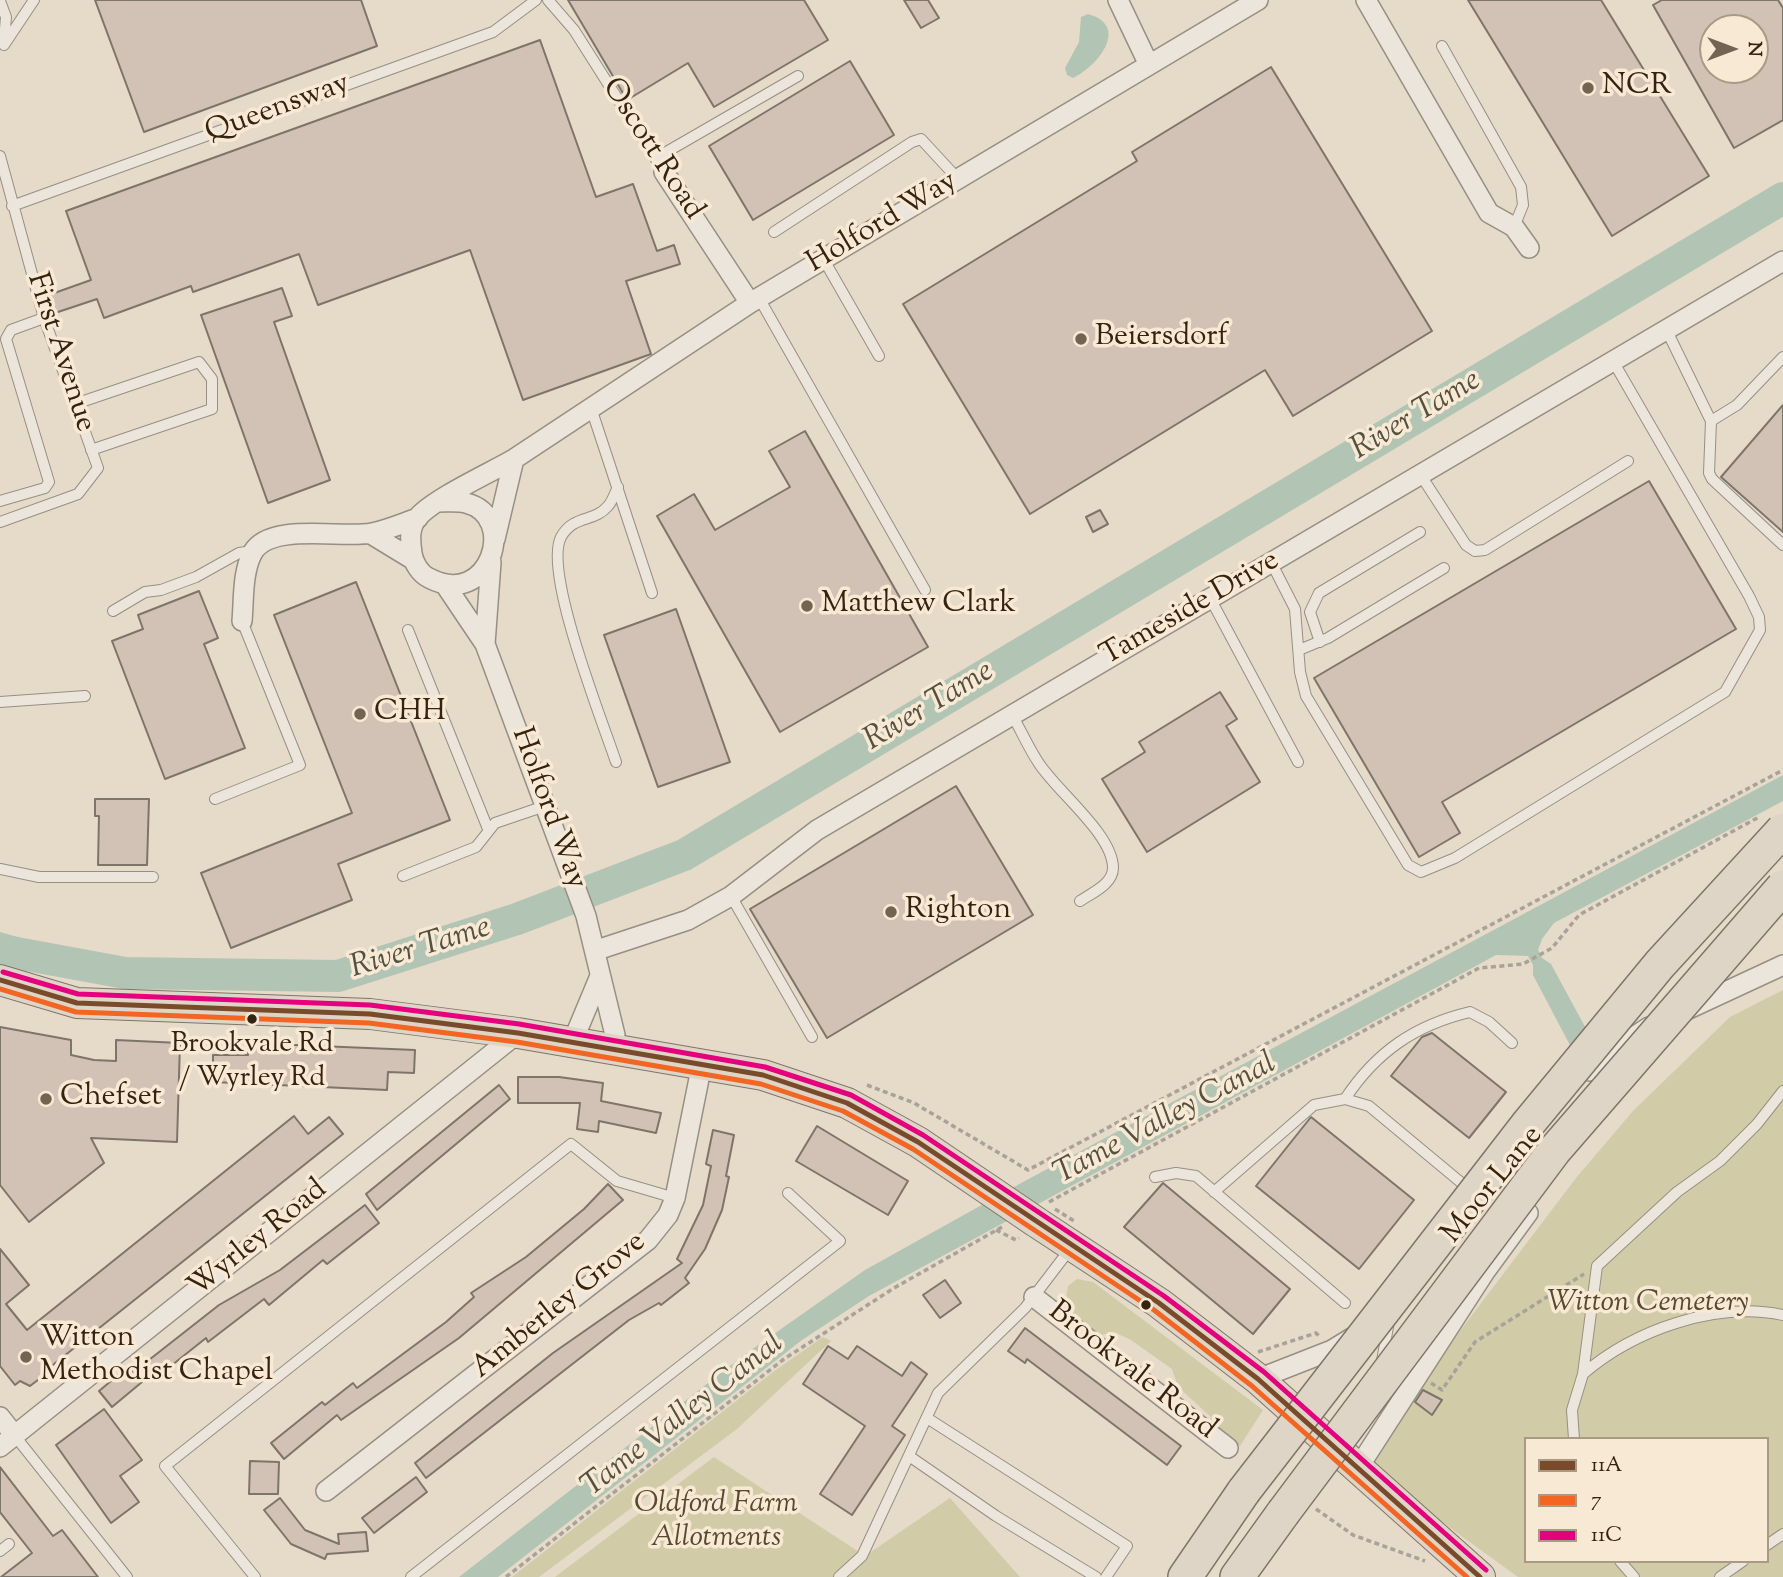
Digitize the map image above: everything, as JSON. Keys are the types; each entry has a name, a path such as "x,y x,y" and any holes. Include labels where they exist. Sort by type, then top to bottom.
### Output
{"highway":[{"path":"1185,1577 1244,1491 1535,1114 1660,964 1772,823"},
{"path":"1237,1577 1295,1508 1554,1151 1783,887"}],"main road":[{"path":"0,980 77,1003 370,1014 517,1033 763,1075 848,1103 918,1142 989,1190 1027,1222 1073,1246 1159,1303 1258,1379 1480,1577"}],"street":[{"path":"1118,0 1149,65"},
{"name":"Holford Way","path":"439,502 514,459 755,300 1258,0"},
{"path":"1366,0 1489,213 1514,227 1529,248"},
{"name":"Oscott Road","path":"660,165 755,300"},
{"name":"Tameside Drive","path":"597,950 688,920 732,896 817,830 1783,261"},
{"path":"371,534 412,559 425,576 446,586 474,580 491,562 514,459"},
{"path":"242,621 246,575 254,551 270,539 303,534 371,534 418,518 439,502 468,503 486,517 495,539"},
{"path":"412,559 410,536 418,518"},
{"name":"Holford Way","path":"485,643 491,562"},
{"name":"Holford Way","path":"446,586 485,643 565,857 597,950 600,976 615,1035 614,1049"},
{"name":"Moor Lane","path":"1258,1379 1332,1350 1390,1317 1481,1199 1601,1058 1653,1025 1783,965"},
{"name":"Holford Way","path":"572,1043 600,976"},
{"name":"Moor Lane","path":"1358,1468 1484,1273 1592,1124 1667,1041 1730,990"},
{"name":"Wyrley Road","path":"7,1441 517,1033"},
{"name":"Amberley Grove","path":"326,1491 648,1240 668,1215 675,1198 702,1064"},
{"name":"Brookvale Road","path":"1034,1297 1228,1448"},
{"path":"0,1417 7,1441"}],"lane":[{"path":"2,47 34,0"},
{"name":"Queensway","path":"12,206 493,32 536,0"},
{"name":"Oscott Road","path":"548,0 574,30 660,165"},
{"path":"0,1 6,17 2,47"},
{"path":"1442,46 1521,187 1523,205 1514,227"},
{"path":"660,165 798,76"},
{"path":"774,232 912,142 921,139 958,179"},
{"name":"First Avenue","path":"0,156 44,318 98,468 78,494 0,522"},
{"path":"824,260 879,356"},
{"path":"755,300 925,590"},
{"path":"0,501 46,488 49,482 6,339 11,330 44,318"},
{"path":"1666,329 1711,421 1709,473 1712,479 1783,545"},
{"path":"1711,421 1737,405 1783,357"},
{"path":"1272,562 1295,609 1300,672 1306,696 1408,865 1421,872 1455,858 1726,692 1758,635 1759,617 1613,361"},
{"path":"75,404 199,362 212,379 212,409 91,450"},
{"path":"591,408 652,593"},
{"path":"1420,474 1465,545 1475,551 1485,550 1628,461"},
{"path":"616,762 564,602 555,550 562,535 575,520 595,516 608,506 618,487"},
{"path":"1320,642 1310,612 1319,593 1420,532"},
{"path":"113,611 145,592 161,590 196,577 239,553 254,551"},
{"path":"1299,650 1320,642 1444,568"},
{"path":"1210,598 1298,762"},
{"path":"215,799 300,765 242,621"},
{"path":"408,630 488,829"},
{"path":"0,702 85,696"},
{"path":"1012,715 1039,764 1093,827 1112,861 1113,869 1106,884 1080,901"},
{"path":"403,876 476,847 495,823 546,806"},
{"path":"0,869 40,877 153,877"},
{"path":"732,896 811,1037"},
{"path":"1345,1099 1360,1076 1387,1048 1440,1019 1470,1012 1489,1022 1512,1043"},
{"path":"1601,1058 1627,1085"},
{"path":"1574,1437 1572,1410 1583,1374 1597,1266 1677,1192 1720,1161 1757,1124 1783,1091"},
{"path":"1214,1192 1314,1105 1345,1099 1369,1106 1481,1199"},
{"path":"255,1577 165,1466 571,1144 617,1181 675,1198"},
{"path":"1156,1177 1176,1173 1196,1176 1345,1303"},
{"path":"411,1577 840,1241 788,1193"},
{"path":"839,1577 862,1556 938,1393 1034,1297 1073,1246"},
{"path":"1583,1374 1600,1359 1647,1335 1702,1316 1765,1311 1783,1315"},
{"path":"1390,1317 1382,1363 1417,1377"},
{"path":"927,1418 1127,1546 1106,1577"},
{"path":"7,1441 127,1577"},
{"path":"909,1455 996,1516 1096,1577"},
{"path":"1622,1563 1634,1577"},
{"path":"1720,1577 1740,1563"}],"path":[{"path":"848,1103 867,1085 914,1103 1028,1170 1783,770"},
{"path":"506,1577 784,1359 883,1295 996,1230 1027,1222 1479,968 1522,964 1552,948 1579,915 1772,823"},
{"path":"996,1230 1016,1240 1027,1222"},
{"path":"1417,1377 1442,1390 1475,1342 1597,1266"},
{"path":"1295,1508 1353,1535 1436,1564"}],"green space":[{"name":"Witton Cemetery","path":"1783,990 1783,1577 1518,1577 1365,1466 1438,1360 1576,1178 1633,1111 1730,1017"},
{"path":"1077,1279 1093,1282 1263,1410 1240,1446 1208,1423 1211,1417 1178,1387 1172,1369 1131,1340 1114,1332 1101,1335 1064,1309 1068,1286"},
{"path":"823,1337 831,1341 737,1429 539,1577 512,1577 773,1372"},
{"name":"Oldford Farm Allotments","path":"714,1457 865,1556 950,1498 1020,1577 555,1577"}],"water":[{"path":"1088,14 1101,20 1107,28 1106,46 1092,65 1073,78 1067,75 1065,68 1079,42 1081,17"},
{"name":"Tame Valley Canal","path":"1783,775 1783,801 1554,923 1542,939 1538,950 1542,958 1551,964 1590,1036 1572,1049 1533,975 1533,965 1528,956 1496,955 869,1296 802,1340 498,1577 459,1577 744,1355 865,1270 1023,1182"},
{"path":"0,932 66,951 70,977 0,958"}],"building":[{"path":"95,0 361,0 377,46 144,132"},
{"path":"568,0 804,0 828,40 714,107 688,63 627,100"},
{"path":"904,0 928,0 939,18 921,28"},
{"name":"NCR","path":"1468,0 1601,0 1709,176 1612,236"},
{"path":"1662,0 1778,0 1783,8 1783,120 1734,148 1653,5"},
{"path":"540,40 596,197 633,184 657,251 674,245 680,264 626,281 651,354 523,400 470,250 318,305 299,254 193,292 191,286 104,318 97,299 52,314 46,296 91,280 66,211"},
{"path":"850,61 894,135 753,220 709,146"},
{"path":"1271,67 1432,331 1293,416 1265,370 1030,514 903,304 1137,161 1132,152"},
{"path":"282,288 292,316 274,322 330,480 268,503 201,315"},
{"path":"1783,405 1783,532 1721,477"},
{"name":"Matthew Clark","path":"805,431 928,647 780,732 657,516 694,494 715,530 790,487 769,451"},
{"path":"1649,481 1736,629 1442,802 1460,833 1419,857 1314,678"},
{"path":"1100,510 1108,524 1093,532 1086,517"},
{"name":"CHH","path":"356,582 450,820 338,864 352,900 231,948 201,873 352,813 274,615"},
{"path":"199,591 218,638 204,644 245,748 165,779 112,641 143,629 138,615"},
{"path":"676,609 730,762 658,787 604,635"},
{"path":"1220,692 1237,719 1226,726 1260,782 1147,852 1102,779 1145,752 1139,742"},
{"name":"Righton","path":"956,786 1033,915 827,1038 750,909"},
{"path":"95,799 149,799 147,865 98,865 99,816 95,816"},
{"name":"Chefset","path":"0,1027 71,1040 71,1055 94,1060 116,1061 116,1040 180,1043 177,1142 91,1138 104,1163 29,1222 0,1185"},
{"path":"1432,1033 1506,1092 1469,1138 1391,1076 1422,1037"},
{"path":"248,1043 415,1050 414,1073 388,1072 387,1090 213,1082 213,1055 248,1055"},
{"path":"518,1077 559,1077 603,1083 601,1101 661,1113 656,1133 599,1121 598,1132 577,1129 580,1103 518,1103"},
{"path":"499,1085 510,1099 377,1210 366,1194"},
{"path":"294,1116 308,1134 329,1117 343,1134 49,1368 51,1370 30,1386 20,1381 15,1385 0,1366 0,1249 29,1285 6,1304 27,1330"},
{"path":"1311,1117 1414,1200 1359,1269 1256,1186"},
{"path":"817,1126 908,1181 888,1215 796,1161"},
{"path":"713,1130 734,1135 726,1176 729,1177 722,1210 705,1249 685,1278 689,1283 661,1305 659,1303 629,1320 426,1478 415,1463 553,1353 682,1263 677,1259 703,1205 711,1166 706,1164"},
{"path":"1163,1183 1290,1289 1253,1334 1124,1227"},
{"path":"608,1184 623,1200 459,1338 341,1420 337,1415 284,1459 271,1443 322,1402 325,1405 353,1383 357,1388 446,1322 474,1297 471,1293 526,1257 584,1209"},
{"path":"365,1205 379,1223 327,1264 323,1260 269,1305 264,1299 208,1342 206,1338 152,1381 140,1367 219,1305 280,1270"},
{"path":"945,1280 961,1303 940,1318 923,1295"},
{"path":"1025,1328 1181,1446 1167,1465 1027,1359 1025,1363 1008,1351"},
{"path":"828,1346 848,1359 857,1346 902,1376 911,1362 927,1374 892,1426 905,1435 852,1515 820,1494 865,1426 803,1384"},
{"path":"129,1366 142,1382 112,1407 99,1391"},
{"path":"1423,1390 1442,1400 1432,1415 1415,1402"},
{"path":"104,1409 142,1460 120,1476 139,1502 111,1523 56,1445"},
{"path":"250,1461 279,1462 278,1494 249,1494"},
{"path":"0,1467 53,1536 62,1530 98,1577 1,1577 32,1553 0,1512"},
{"path":"416,1477 427,1492 374,1533 362,1518"},
{"path":"280,1498 305,1530 339,1544 338,1534 366,1532 368,1551 327,1554 325,1559 291,1544 264,1510"}],"waterway":[{"name":"River Tame","path":"0,950 125,973 338,976 517,919 684,855 1783,198"}],"transit line":[{"name":"11C","path":"3,972 78,994 370,1005 519,1024 765,1067 851,1095 923,1135 1164,1296 1264,1372 1486,1570"},
{"name":"11A","path":"0,980 77,1003 370,1014 518,1033 763,1075 847,1103 918,1142 1159,1303 1258,1379 1480,1577"},
{"name":"7","path":"0,989 76,1012 369,1023 517,1042 761,1084 843,1111 913,1149 1154,1310 1252,1386 1467,1577"}],"place":[{"name":"NCR","path":"1588,88"},
{"name":"Beiersdorf","path":"1081,339"},
{"name":"Matthew Clark","path":"807,606"},
{"name":"CHH","path":"360,714"},
{"name":"Righton","path":"891,912"},
{"name":"Brookvale Rd / Wyrley Rd","path":"252,1019"},
{"name":"Chefset","path":"46,1099"},
{"name":"Witton Methodist Chapel","path":"26,1357"}]}
